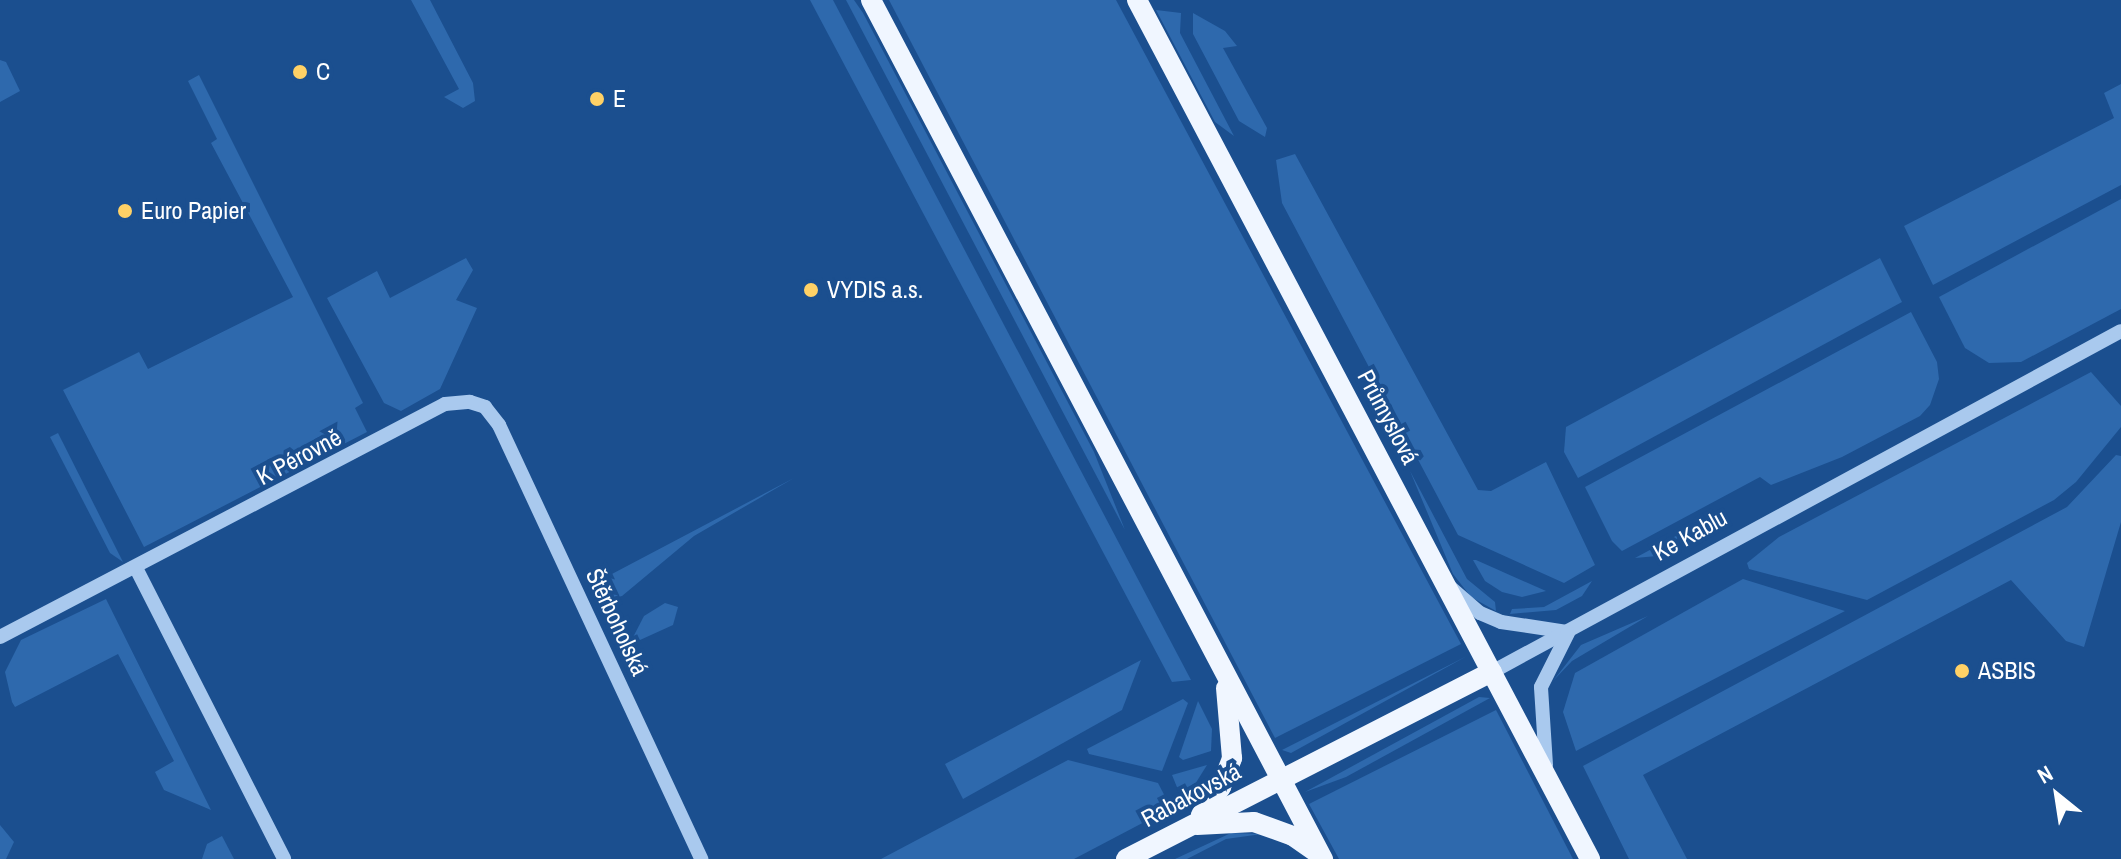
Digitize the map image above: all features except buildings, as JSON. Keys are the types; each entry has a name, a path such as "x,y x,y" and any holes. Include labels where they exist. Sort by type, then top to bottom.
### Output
{"main road":[{"path":"871,0 1323,859"},
{"name":"Průmyslová","path":"1137,0 1590,859"},
{"path":"1189,825 1217,794 1232,758 1233,734 1223,668"},
{"name":"Ke Kablu","path":"1280,778 1492,672"},
{"name":"Rabakovská","path":"1126,859 1280,778"},
{"path":"1189,825 1270,826 1293,836 1323,859"}],"street":[{"name":"Ke Kablu","path":"1492,672 2121,331"},
{"name":"K Pérovně","path":"0,637 137,570 445,404 457,401 485,407"},
{"name":"Štěrboholská","path":"485,407 594,621 701,859"},
{"path":"137,570 284,859"},
{"path":"1446,583 1480,613 1501,622 1569,632 1541,687 1539,719 1547,778"}],"shaded area":[{"path":"411,0 430,0 473,83 475,101 463,108 444,97 459,89"},
{"path":"810,0 833,0 1191,680 1172,682"},
{"path":"846,0 854,0 863,13 1094,452 1125,530"},
{"path":"889,0 1116,0 1461,644 1275,738"},
{"path":"1156,10 1181,13 1180,33 1234,136 1215,122"},
{"path":"1193,13 1225,31 1237,46 1223,48 1267,128 1265,137 1239,121 1193,34"},
{"path":"0,60 6,62 20,91 0,102"},
{"path":"199,75 363,403 355,408 367,432 144,547 63,390 139,352 148,369 293,297 211,143 217,139 188,81"},
{"path":"2121,84 2121,185 1933,285 1904,226 2114,118 2104,93"},
{"path":"1295,154 1478,490 1491,491 1546,462 1595,565 1564,583 1458,535 1282,203 1276,160"},
{"path":"2121,199 2121,309 2021,362 1989,363 1965,348 1939,297"},
{"path":"466,258 473,270 456,300 477,308 440,389 401,411 384,403 327,298 377,271 390,298"},
{"path":"1880,258 1902,302 1578,478 1564,452 1566,427"},
{"path":"1911,312 1937,362 1939,379 1930,405 1920,416 1842,457 1771,485 1760,477 1622,551 1612,541 1585,487"},
{"path":"2091,372 2121,406 2121,427 2076,482 2054,500 1867,600 1749,569 1747,563 1779,537"},
{"path":"58,433 123,562 110,553 50,437"},
{"path":"2116,455 2121,456 2121,522 2084,647 2066,641 2011,580 1643,775 1687,859 1629,859 1583,766 2067,507"},
{"path":"1410,471 1467,579 1495,602 1496,611 1471,597 1453,574"},
{"path":"794,478 694,536 622,596 610,599 602,592 602,581 610,575"},
{"path":"1687,530 1657,556 1635,558"},
{"path":"1473,560 1546,591 1522,597 1502,592 1485,581"},
{"path":"1743,579 1845,611 1576,751 1563,712 1575,673"},
{"path":"1592,581 1582,596 1556,610 1510,614 1512,609 1544,607"},
{"path":"106,599 211,810 164,790 155,772 174,761 118,654 15,707 12,702 5,672 21,640"},
{"path":"665,603 678,607 673,625 629,645 644,616"},
{"path":"1648,616 1572,661 1553,681 1581,645"},
{"path":"1467,656 1291,753 1282,750"},
{"path":"1141,660 1122,710 963,799 945,764"},
{"path":"1479,697 1490,698 1346,777 1305,792"},
{"path":"1183,699 1188,703 1162,771 1089,754 1087,749"},
{"path":"1198,701 1212,729 1211,751 1183,760 1179,757"},
{"path":"1496,710 1573,859 1339,859 1309,804"},
{"path":"1068,760 1158,783 1171,808 1074,859 881,859"},
{"path":"1207,765 1192,789 1181,797 1172,775"},
{"path":"0,825 14,842 6,859 0,859"},
{"path":"1231,833 1262,834 1226,839 1187,859 1175,859"},
{"path":"222,836 234,859 202,859 207,844"}],"place":[{"name":"C","path":"300,72"},
{"name":"E","path":"597,99"},
{"name":"Euro Papier","path":"125,211"},
{"name":"VYDIS a.s.","path":"811,290"},
{"name":"ASBIS","path":"1962,671"}]}
